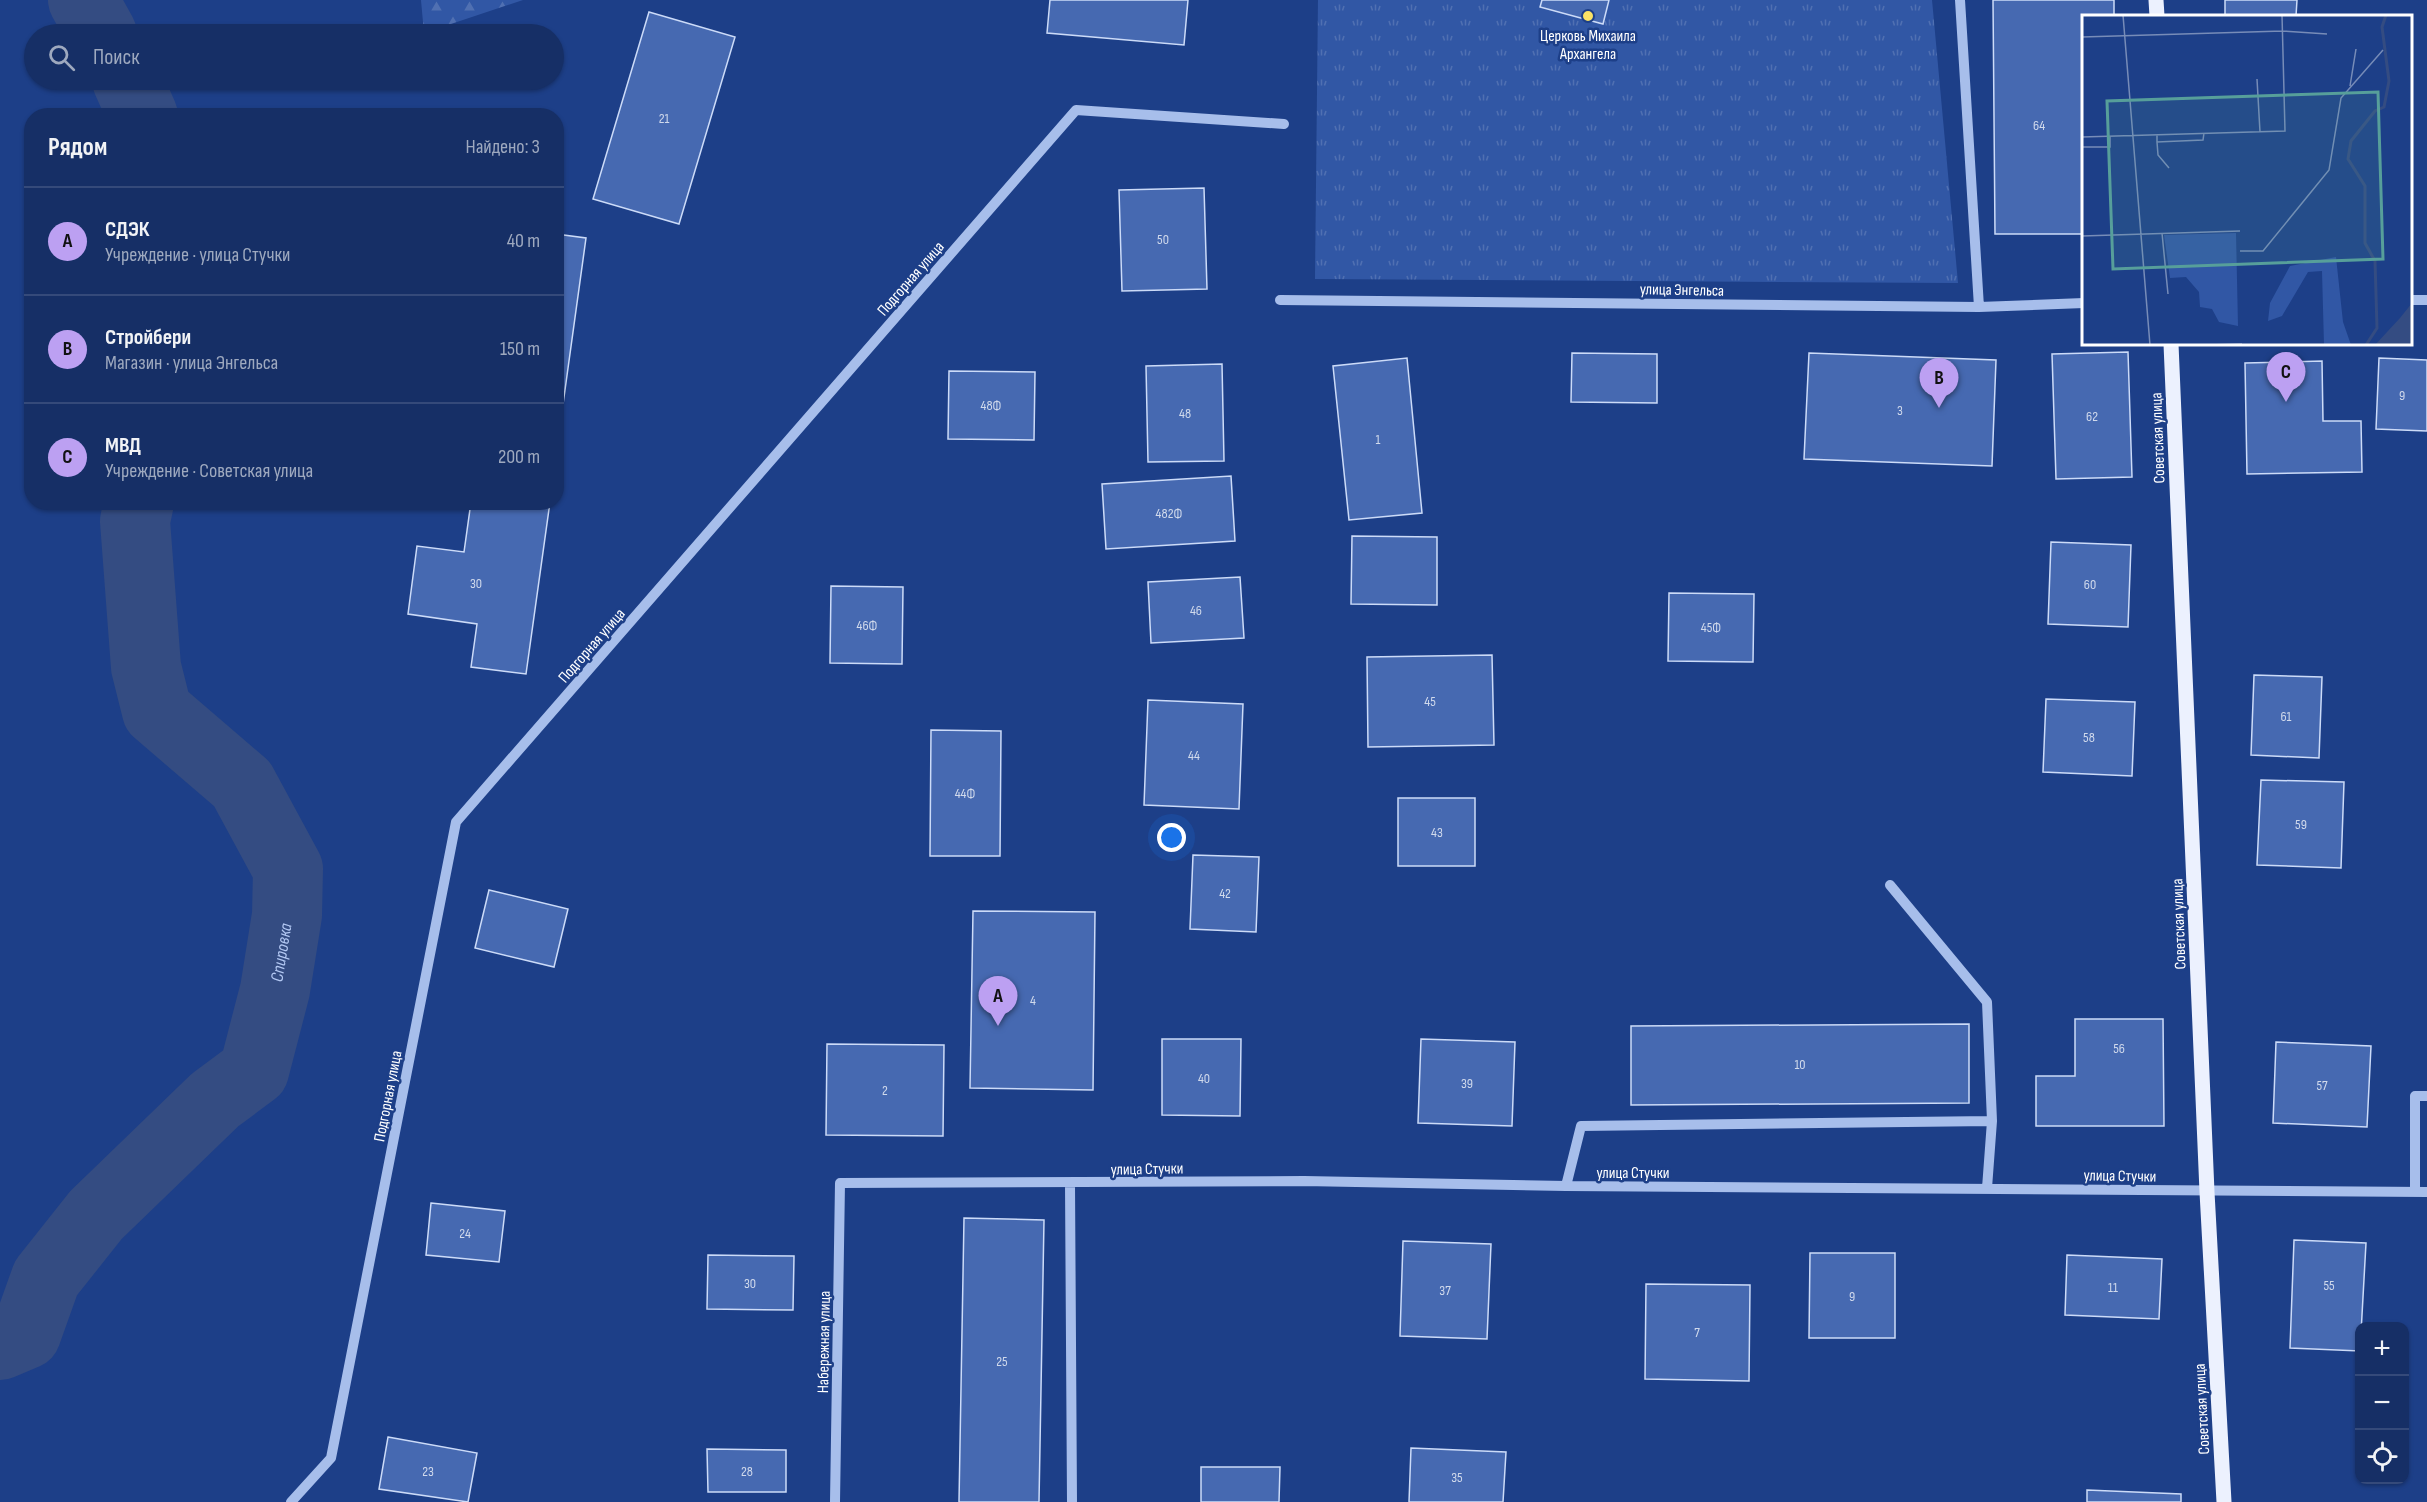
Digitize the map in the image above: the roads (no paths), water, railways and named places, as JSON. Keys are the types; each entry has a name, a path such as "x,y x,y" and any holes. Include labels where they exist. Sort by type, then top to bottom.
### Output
{"main road":[{"path":"2156,0 2157,15"},
{"name":"Советская улица","path":"2171,345 2207,1192 2224,1502"}],"street":[{"path":"1960,0 1979,307"},
{"name":"Подгорная улица","path":"291,1502 331,1458 456,822 1076,111 1284,124"},
{"name":"улица Энгельса","path":"1280,300 1979,307 2082,303"},
{"path":"1890,885 1987,1002 1992,1121 1987,1188"},
{"path":"2415,1192 2415,1096 2427,1096"},
{"path":"1566,1186 1581,1126 1992,1121"},
{"name":"улица Стучки","path":"840,1183 1070,1184 1304,1181 1566,1186 2427,1192"},
{"name":"Набережная улица","path":"835,1502 840,1183"},
{"path":"1070,1184 1072,1502"}],"waterway":[{"name":"Спировка","path":"83,0 96,24"},
{"name":"Спировка","path":"131,90 139,108"},
{"name":"Спировка","path":"0,1345 26,1334 46,1278 96,1215 215,1100 254,1071 275,990 287,915 288,869 242,784 157,711 146,667 135,521 137,510"}],"place":[{"name":"Церковь Михаила Архангела","path":"1588,16"},
{"name":"МВД","path":"2286,402"},
{"name":"Стройбери","path":"1939,408"},
{"name":"СДЭК","path":"998,1026"}]}
